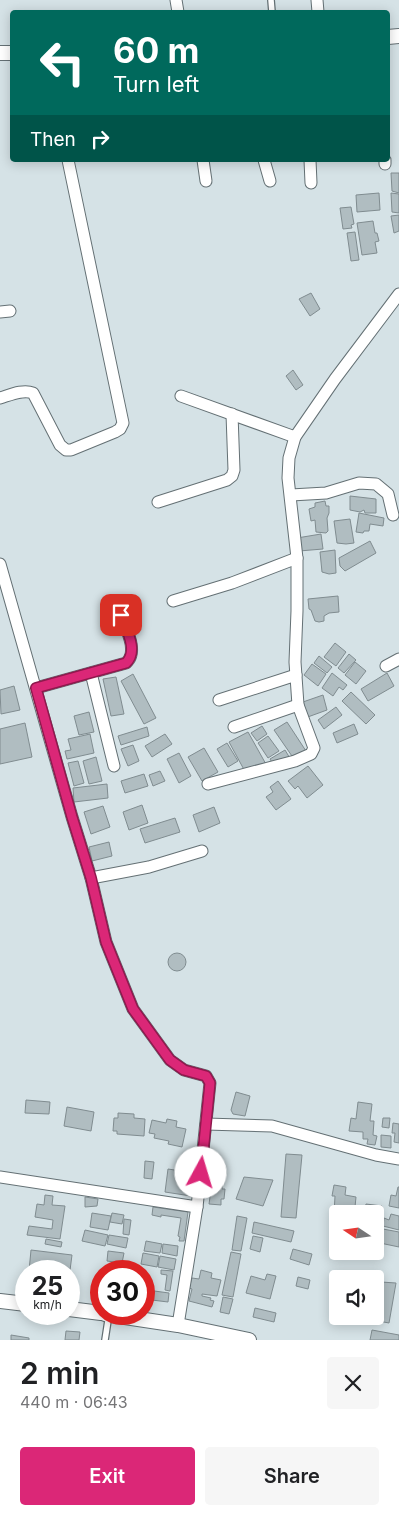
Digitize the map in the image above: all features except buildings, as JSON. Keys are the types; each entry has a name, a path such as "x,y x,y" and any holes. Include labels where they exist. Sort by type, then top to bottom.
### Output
{"street":[{"path":"0,398 28,391 33,393 60,444 66,450 71,450 115,432 120,429 123,423 68,162"},
{"path":"203,162 206,181"},
{"path":"265,162 270,181"},
{"path":"310,162 312,183"},
{"path":"208,784 295,761 311,754 314,748 298,705 296,675 297,558 288,478 289,458 295,437 335,379 399,294"},
{"path":"181,396 295,437"},
{"path":"158,502 227,480 232,476 234,470 232,414"},
{"path":"290,495 326,493 359,483 376,484 388,494 393,515"},
{"path":"173,602 232,583 297,558"},
{"path":"0,564 91,878 106,942 133,1009 176,1066 202,1075 210,1083 197,1206 178,1325"},
{"path":"36,688 126,663 130,660 133,651 121,615"},
{"path":"386,666 399,659"},
{"path":"91,673 114,766"},
{"path":"219,700 296,675"},
{"path":"234,727 298,705"},
{"path":"91,878 148,866 202,851"},
{"path":"206,1124 272,1126 376,1155 399,1159"},
{"path":"0,1177 197,1206"},
{"path":"0,1301 15,1303"},
{"path":"155,1321 249,1340"}],"lane":[{"path":"105,1340 107,1325"}],"route":[{"path":"121,615 133,651 130,660 126,663 36,688 91,878 106,942 133,1009 163,1052 176,1066 206,1076 210,1083 201,1173"}]}
